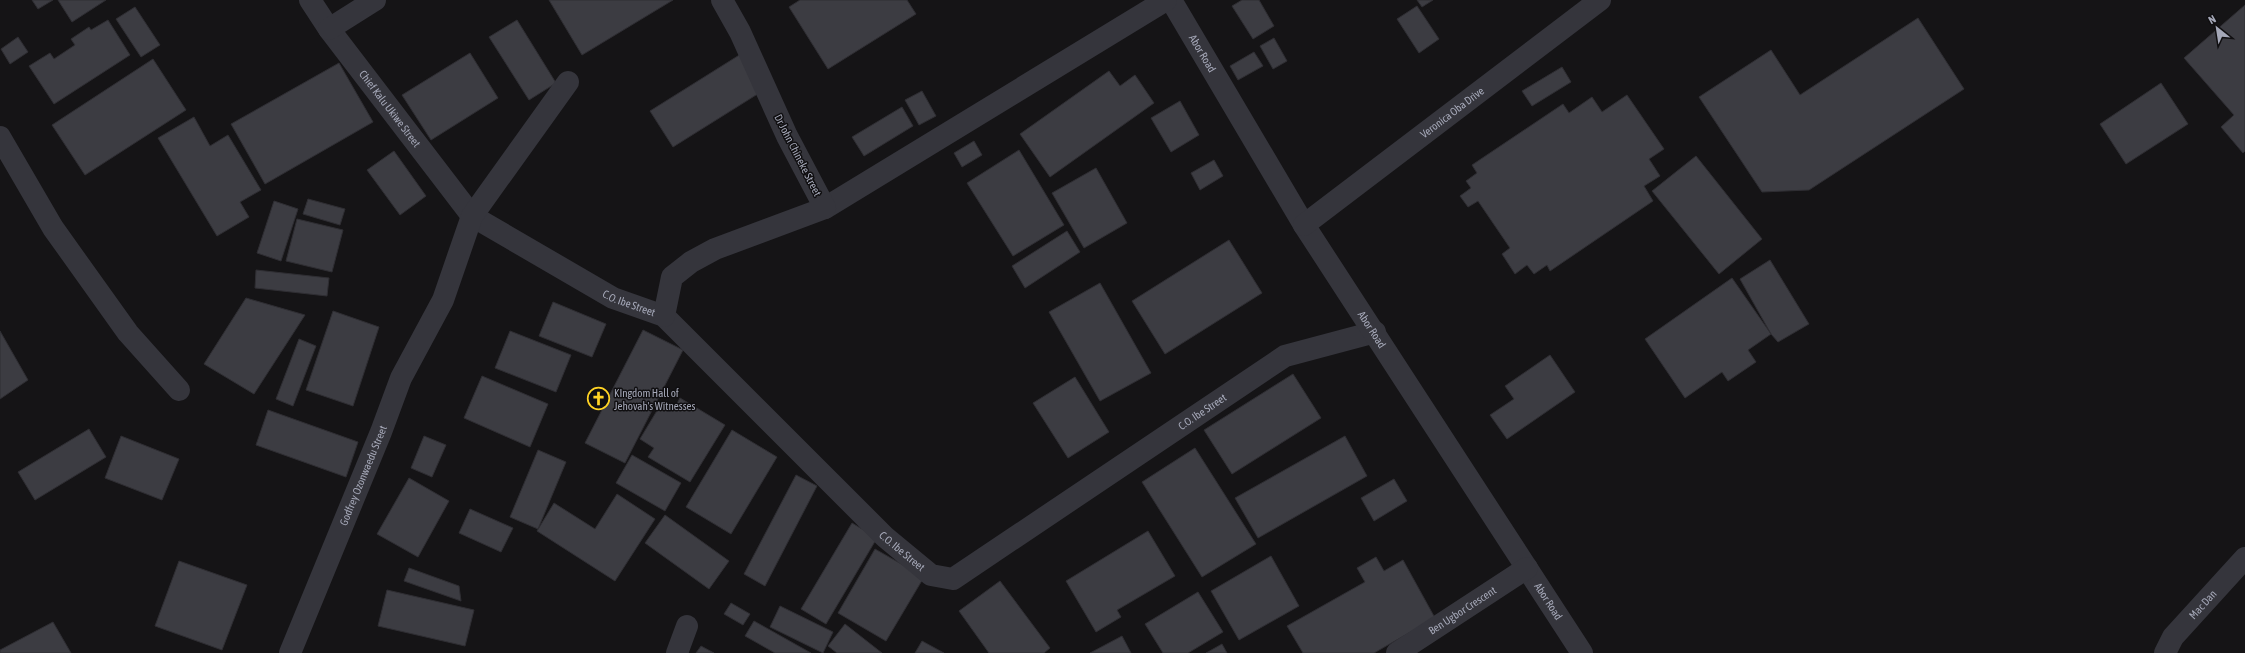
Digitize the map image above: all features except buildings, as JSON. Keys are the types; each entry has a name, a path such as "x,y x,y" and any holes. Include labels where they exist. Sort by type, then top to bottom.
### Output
{"street":[{"name":"Chief Kalu Ukiwe Street","path":"310,0 329,29 472,216"},
{"path":"329,29 375,0"},
{"name":"Dr John Chineke Street","path":"664,316 672,277 691,262 715,248 825,208 787,136 740,32 722,0"},
{"path":"825,208 1166,0"},
{"name":"Abor Road","path":"1171,0 1304,225 1582,653"},
{"name":"Veronica Oba Drive","path":"1304,225 1600,0"},
{"name":"Godfrey Ozonwaedu Street","path":"290,653 381,432 401,378 443,300 472,216 568,82"},
{"path":"0,137 53,228 128,333 179,390"},
{"name":"C.O. Ibe Street","path":"472,216 613,298 664,316 885,537 931,575 953,579 1285,356 1374,332"},
{"name":"Mac Dan","path":"2165,653 2173,637 2245,558"},
{"name":"Ben Ugbor Crescent","path":"1405,650 1526,568"},
{"path":"677,653 687,626"}],"place":[{"name":"KIngdom Hall of Jehovah's Witnesses","path":"598,399"}]}
